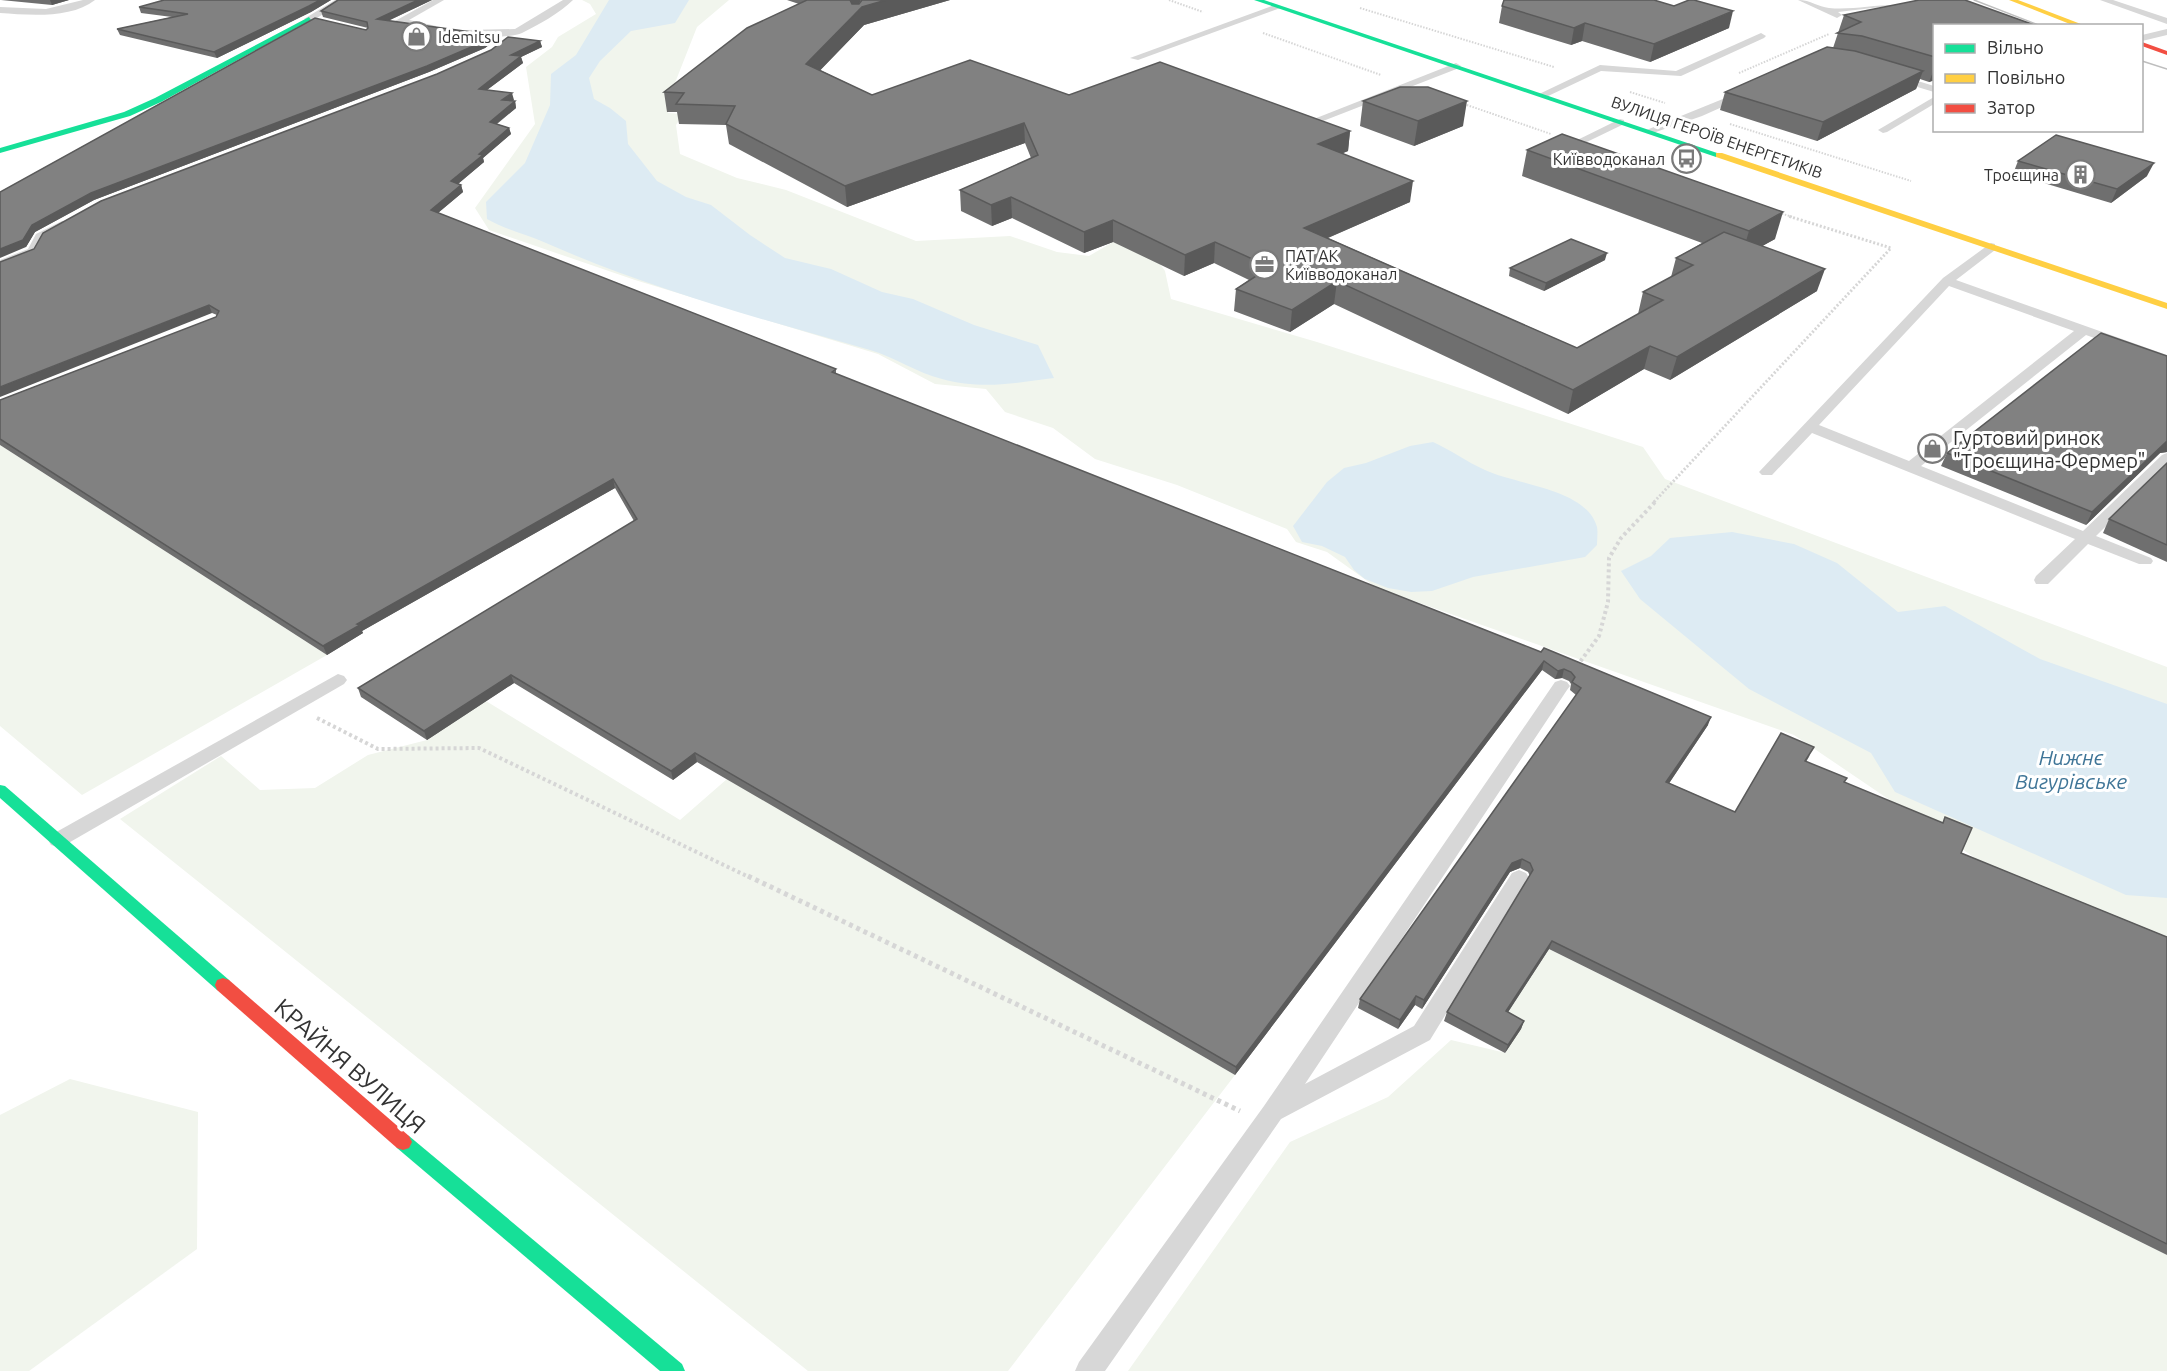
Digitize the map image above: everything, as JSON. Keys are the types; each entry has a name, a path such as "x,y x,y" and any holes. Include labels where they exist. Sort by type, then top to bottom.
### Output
{"street":[{"name":"ВУЛИЦЯ ГЕРОЇВ ЕНЕРГЕТИКІВ","path":"1257,0 2167,306"},
{"path":"2012,0 2078,24"},
{"path":"0,151 128,114 314,21"},
{"path":"2143,44 2167,53"},
{"name":"КРАЙНЯ ВУЛИЦЯ","path":"0,790 350,1097 675,1371"}],"lane":[{"path":"0,10 48,13 73,8 91,0"},
{"path":"314,21 342,0"},
{"path":"440,0 400,21 474,34 511,34"},
{"path":"497,46 511,34 569,0"},
{"path":"1802,0 1844,19"},
{"path":"1849,0 1882,15"},
{"path":"2104,0 2167,21"},
{"path":"1827,11 1896,1 1912,4"},
{"path":"1135,58 1278,7"},
{"path":"2143,38 2167,32"},
{"path":"1542,95 1600,68 1677,74 1761,36"},
{"path":"1296,128 1456,66"},
{"path":"1882,74 1933,88"},
{"path":"1649,131 1698,114 1750,90"},
{"path":"1883,130 1933,101"},
{"path":"1556,153 1620,122"},
{"path":"0,265 33,251 40,237 74,218"},
{"path":"1767,472 1947,281 1992,247"},
{"path":"1947,281 2167,360"},
{"path":"1911,467 2084,330"},
{"path":"1810,427 2145,561"},
{"path":"2042,580 2167,458"},
{"path":"58,840 338,680"},
{"path":"1089,1371 1269,1118 1561,686"},
{"path":"1269,1118 1422,1034 1519,878"}],"path":[{"path":"1169,0 1409,85"},
{"path":"1739,73 1837,30"},
{"path":"1463,104 1575,143"},
{"path":"1620,122 1668,104"},
{"path":"1561,686 1599,636 1608,602 1609,558 1621,538 1891,248 1774,211"},
{"path":"294,705 378,749 479,748 1269,1118"}],"shaded area":[{"path":"582,0 729,0 697,27 671,93 668,113 683,114 676,125 680,154 737,178 786,190 916,241 1010,236 1057,252 1089,256 1113,242 1113,227 1142,239 1165,271 1171,299 1317,342 1643,447 1665,479 2167,667 2167,941 1987,866 1794,735 1377,588 1327,552 1296,542 1287,529 1177,485 1095,459 1053,428 1005,412 986,389 935,384 878,354 635,280 489,230 475,208 535,124 526,67 552,47 558,37 596,14 590,4"},
{"path":"0,445 327,655 82,795 0,726"},
{"path":"486,701 680,820 727,779 1235,1075 1008,1371 808,1371 120,819 221,756 260,790 315,788 368,755 427,740"},
{"path":"1549,949 2167,1255 2167,1371 1128,1371 1290,1142 1388,1097 1451,1040 1506,1053 1503,1020"},
{"path":"70,1079 198,1112 197,1249 29,1371 0,1371 0,1115"}],"water":[{"path":"609,0 689,0 675,23 631,31 600,61 589,78 594,99 626,121 628,144 657,181 686,197 711,205 785,258 831,269 882,292 913,299 974,325 1038,345 1054,378 984,385 942,379 879,353 747,315 625,275 487,219 486,202 525,163 550,105 551,74 576,55"},
{"path":"1433,442 1485,470 1565,496 1579,504 1590,514 1597,527 1597,545 1585,557 1473,577 1432,591 1411,592 1388,588 1365,579 1354,570 1345,557 1322,546 1302,542 1293,526 1327,482 1344,468 1366,463 1410,446"},
{"name":"Нижнє Вигурівське","path":"1732,532 1794,544 1837,563 1898,612 1945,606 2040,659 2167,704 2167,898 2126,895 1895,792 1871,753 1749,689 1640,599 1621,571 1651,556 1670,538"}],"building":[{"path":"164,0 320,0 214,52 117,29 188,14 139,7"},
{"path":"338,0 418,0 377,19 493,35 483,42 427,66 91,193 32,225 23,240 0,249 0,192 315,18 366,30 368,28 367,22 321,11"},
{"path":"807,0 850,0 852,4 859,4 862,0 886,0 862,7 806,64 872,95 970,60 1069,95 1160,62 1350,131 1318,144 1413,181 1304,228 1577,348 1663,300 1643,292 1693,265 1676,258 1724,232 1825,269 1677,357 1650,346 1573,390 1337,281 1292,310 1236,289 1270,267 1215,242 1185,255 1113,220 1084,232 1011,197 991,205 960,190 1038,155 1024,123 845,186 726,124 735,106 676,104 684,93 664,92 747,28"},
{"path":"1504,0 1654,0 1674,6 1694,0 1733,11 1654,44 1585,23 1574,28 1502,6"},
{"path":"1919,0 1965,0 2031,24 1933,24 1933,56 1862,36 1837,33 1861,22 1844,15"},
{"path":"508,37 540,41 511,55 521,56 479,89 512,93 502,100 515,101 490,122 509,128 479,154 483,155 451,181 461,185 431,210 836,369 832,372 1541,652 1544,648 1711,717 1666,782 1735,812 1781,733 1814,747 1805,761 1847,778 1844,782 1943,823 1945,817 1972,828 1961,853 2167,937 2167,1244 1552,941 1506,1011 1524,1021 1508,1045 1447,1012 1533,870 1530,863 1522,859 1512,863 1424,1000 1416,996 1400,1020 1360,999 1581,688 1572,682 1575,677 1571,672 1564,669 1558,671 1544,661 1236,1067 695,753 671,771 511,675 424,731 358,688 637,519 613,479 357,624 360,625 323,646 0,439 0,400 216,317 219,311 209,305 0,387 0,262 34,249 43,233 101,201 437,74 491,50"},
{"path":"1827,47 1855,51 1923,71 1823,122 1725,92"},
{"path":"1400,87 1428,87 1467,101 1418,121 1363,101"},
{"path":"1562,134 1783,212 1749,231 1527,150"},
{"path":"2056,135 2154,163 2117,189 2018,161"},
{"path":"1571,239 1607,253 1546,283 1510,268"},
{"path":"2101,333 2167,356 2167,441 2092,512 1947,453"},
{"path":"2167,463 2167,545 2109,519"}],"tram line":[{"path":"1974,0 2036,24"},
{"path":"2143,61 2167,69"}],"traffic: fast":[{"path":"1257,0 1719,155"},
{"path":"0,151 127,114 158,100 309,19"},
{"path":"0,790 223,985"},
{"path":"403,1142 675,1371"}],"traffic: slow":[{"path":"2012,0 2078,24"},
{"path":"1719,155 2167,306"}],"traffic: jam":[{"path":"2143,44 2167,53"},
{"path":"223,985 403,1142"}],"place":[{"name":"Idemitsu","path":"417,37"},
{"name":"Київводоканал","path":"1686,159"},
{"name":"Троєщина","path":"2080,175"},
{"name":"ПАТ АК Київводоканал","path":"1264,265"},
{"name":"Гуртовий ринок \"Троєщина-Фермер\"","path":"1932,449"}]}
